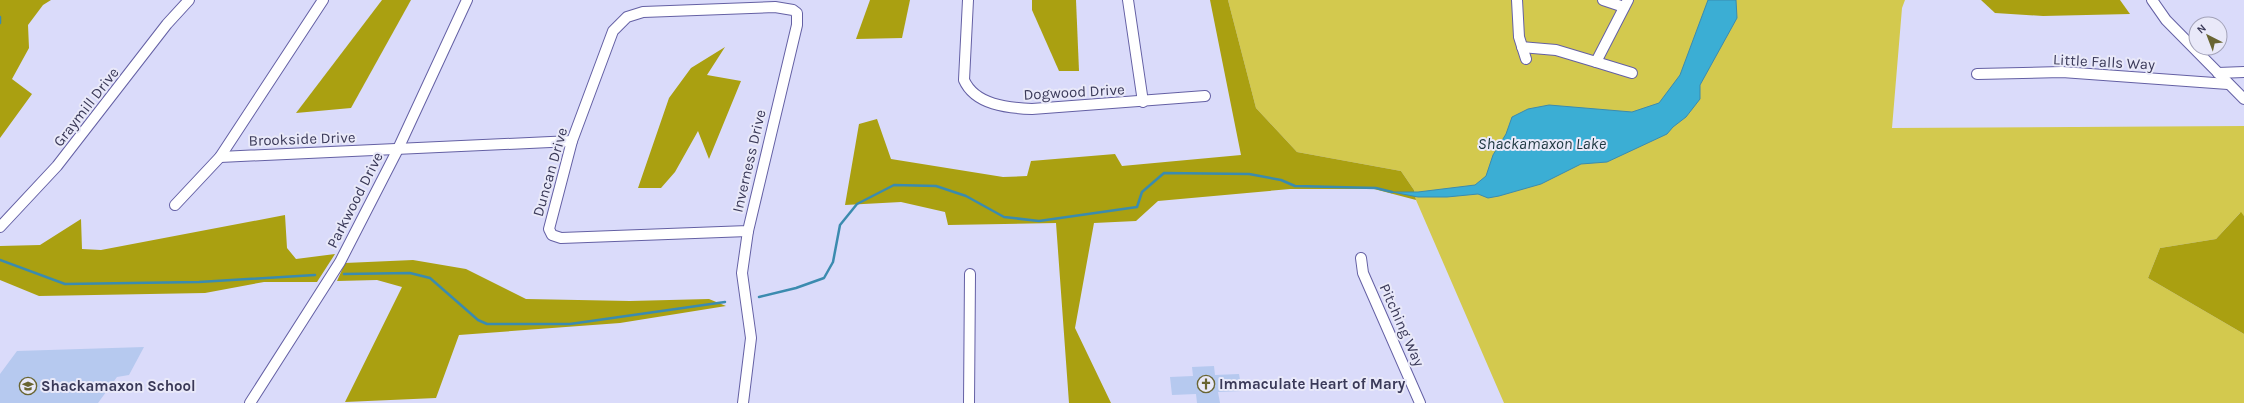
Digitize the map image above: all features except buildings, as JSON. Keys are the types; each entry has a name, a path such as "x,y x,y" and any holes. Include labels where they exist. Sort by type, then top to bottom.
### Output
{"street":[{"name":"Graymill Drive","path":"0,227 58,166 167,24 189,0"},
{"name":"Brookside Drive","path":"220,157 323,0"},
{"name":"Parkwood Drive","path":"250,403 340,262 396,151 467,0"},
{"name":"Dogwood Drive","path":"968,0 964,80 969,91 975,95 1012,108 1032,109 1143,102 1205,96"},
{"path":"1128,0 1143,102"},
{"path":"1517,0 1517,17 1522,47 1526,60"},
{"path":"1596,62 1626,3 1603,0"},
{"path":"2152,0 2166,20 2244,99"},
{"name":"Duncan Drive","path":"713,4 643,12 620,21 613,31 572,141 549,229 552,235 561,238 748,230"},
{"name":"Inverness Drive","path":"713,4 787,8 797,13 798,18 748,230 742,273 751,338 744,403"},
{"path":"1522,47 1556,50 1632,73"},
{"name":"Little Falls Way","path":"1978,74 2062,72 2228,84"},
{"path":"2218,73 2244,72"},
{"name":"Brookside Drive","path":"220,157 396,151 572,141"},
{"path":"175,205 220,157"},
{"name":"Pitching Way","path":"1362,258 1363,273 1420,403"},
{"path":"969,403 970,274"}],"shaded area":[{"path":"0,0 51,0 43,5 28,25 29,48 12,79 32,94 0,138"},
{"path":"382,0 411,0 351,108 296,113"},
{"path":"870,0 910,0 902,38 856,39"},
{"path":"1032,0 1076,0 1079,71 1059,71 1032,10"},
{"path":"1210,0 1228,0 1256,108 1297,152 1401,171 1414,190 1416,200 1374,189 1290,189 1158,201 1136,221 1094,223 1075,328 1111,403 1069,403 1056,223 948,225 945,212 901,202 845,205 859,124 877,119 891,159 1003,177 1027,176 1031,161 1115,154 1122,166 1241,155"},
{"path":"1228,0 1905,0 1902,8 1892,128 2244,126 2244,216 2240,213 2216,239 2160,248 2148,278 2244,334 2244,403 1504,403 1416,200 1414,190 1401,171 1297,152 1256,108"},
{"path":"1981,0 2120,0 2130,14 2043,16 1995,13"},
{"path":"725,47 707,75 741,81 709,159 698,131 675,172 661,188 638,188 669,98 691,68"},
{"path":"2241,212 2244,216 2244,334 2148,278 2160,248 2216,239"},
{"path":"285,215 287,248 296,259 335,254 317,282 264,282 205,293 39,296 0,280 0,246 40,245 81,219 82,249 101,250"},
{"path":"413,260 466,269 526,299 630,301 709,299 726,306 620,323 459,335 436,398 345,402 402,287 377,280 337,281 345,263"}],"water":[{"name":"Shackamaxon Lake","path":"1708,0 1736,0 1737,18 1700,85 1700,99 1686,117 1673,127 1667,134 1607,162 1581,164 1541,184 1499,196 1488,198 1478,194 1447,197 1418,197 1392,192 1418,192 1475,185 1486,176 1493,155 1506,134 1512,117 1528,109 1549,105 1632,112 1659,103 1680,75"}],"waterway":[{"path":"0,17 0,23"},
{"path":"759,297 796,288 824,278 833,262 840,225 857,204 894,185 936,186 966,196 1004,217 1039,221 1137,207 1142,192 1164,173 1249,174 1281,180 1295,186 1376,188 1392,192"},
{"path":"0,260 65,284 199,282 315,275"},
{"path":"344,274 410,273 430,278 478,320 487,324 570,324 725,302"}],"place":[{"name":"Immaculate Heart of Mary","path":"1206,384"},
{"name":"Shackamaxon School","path":"28,386"}]}
